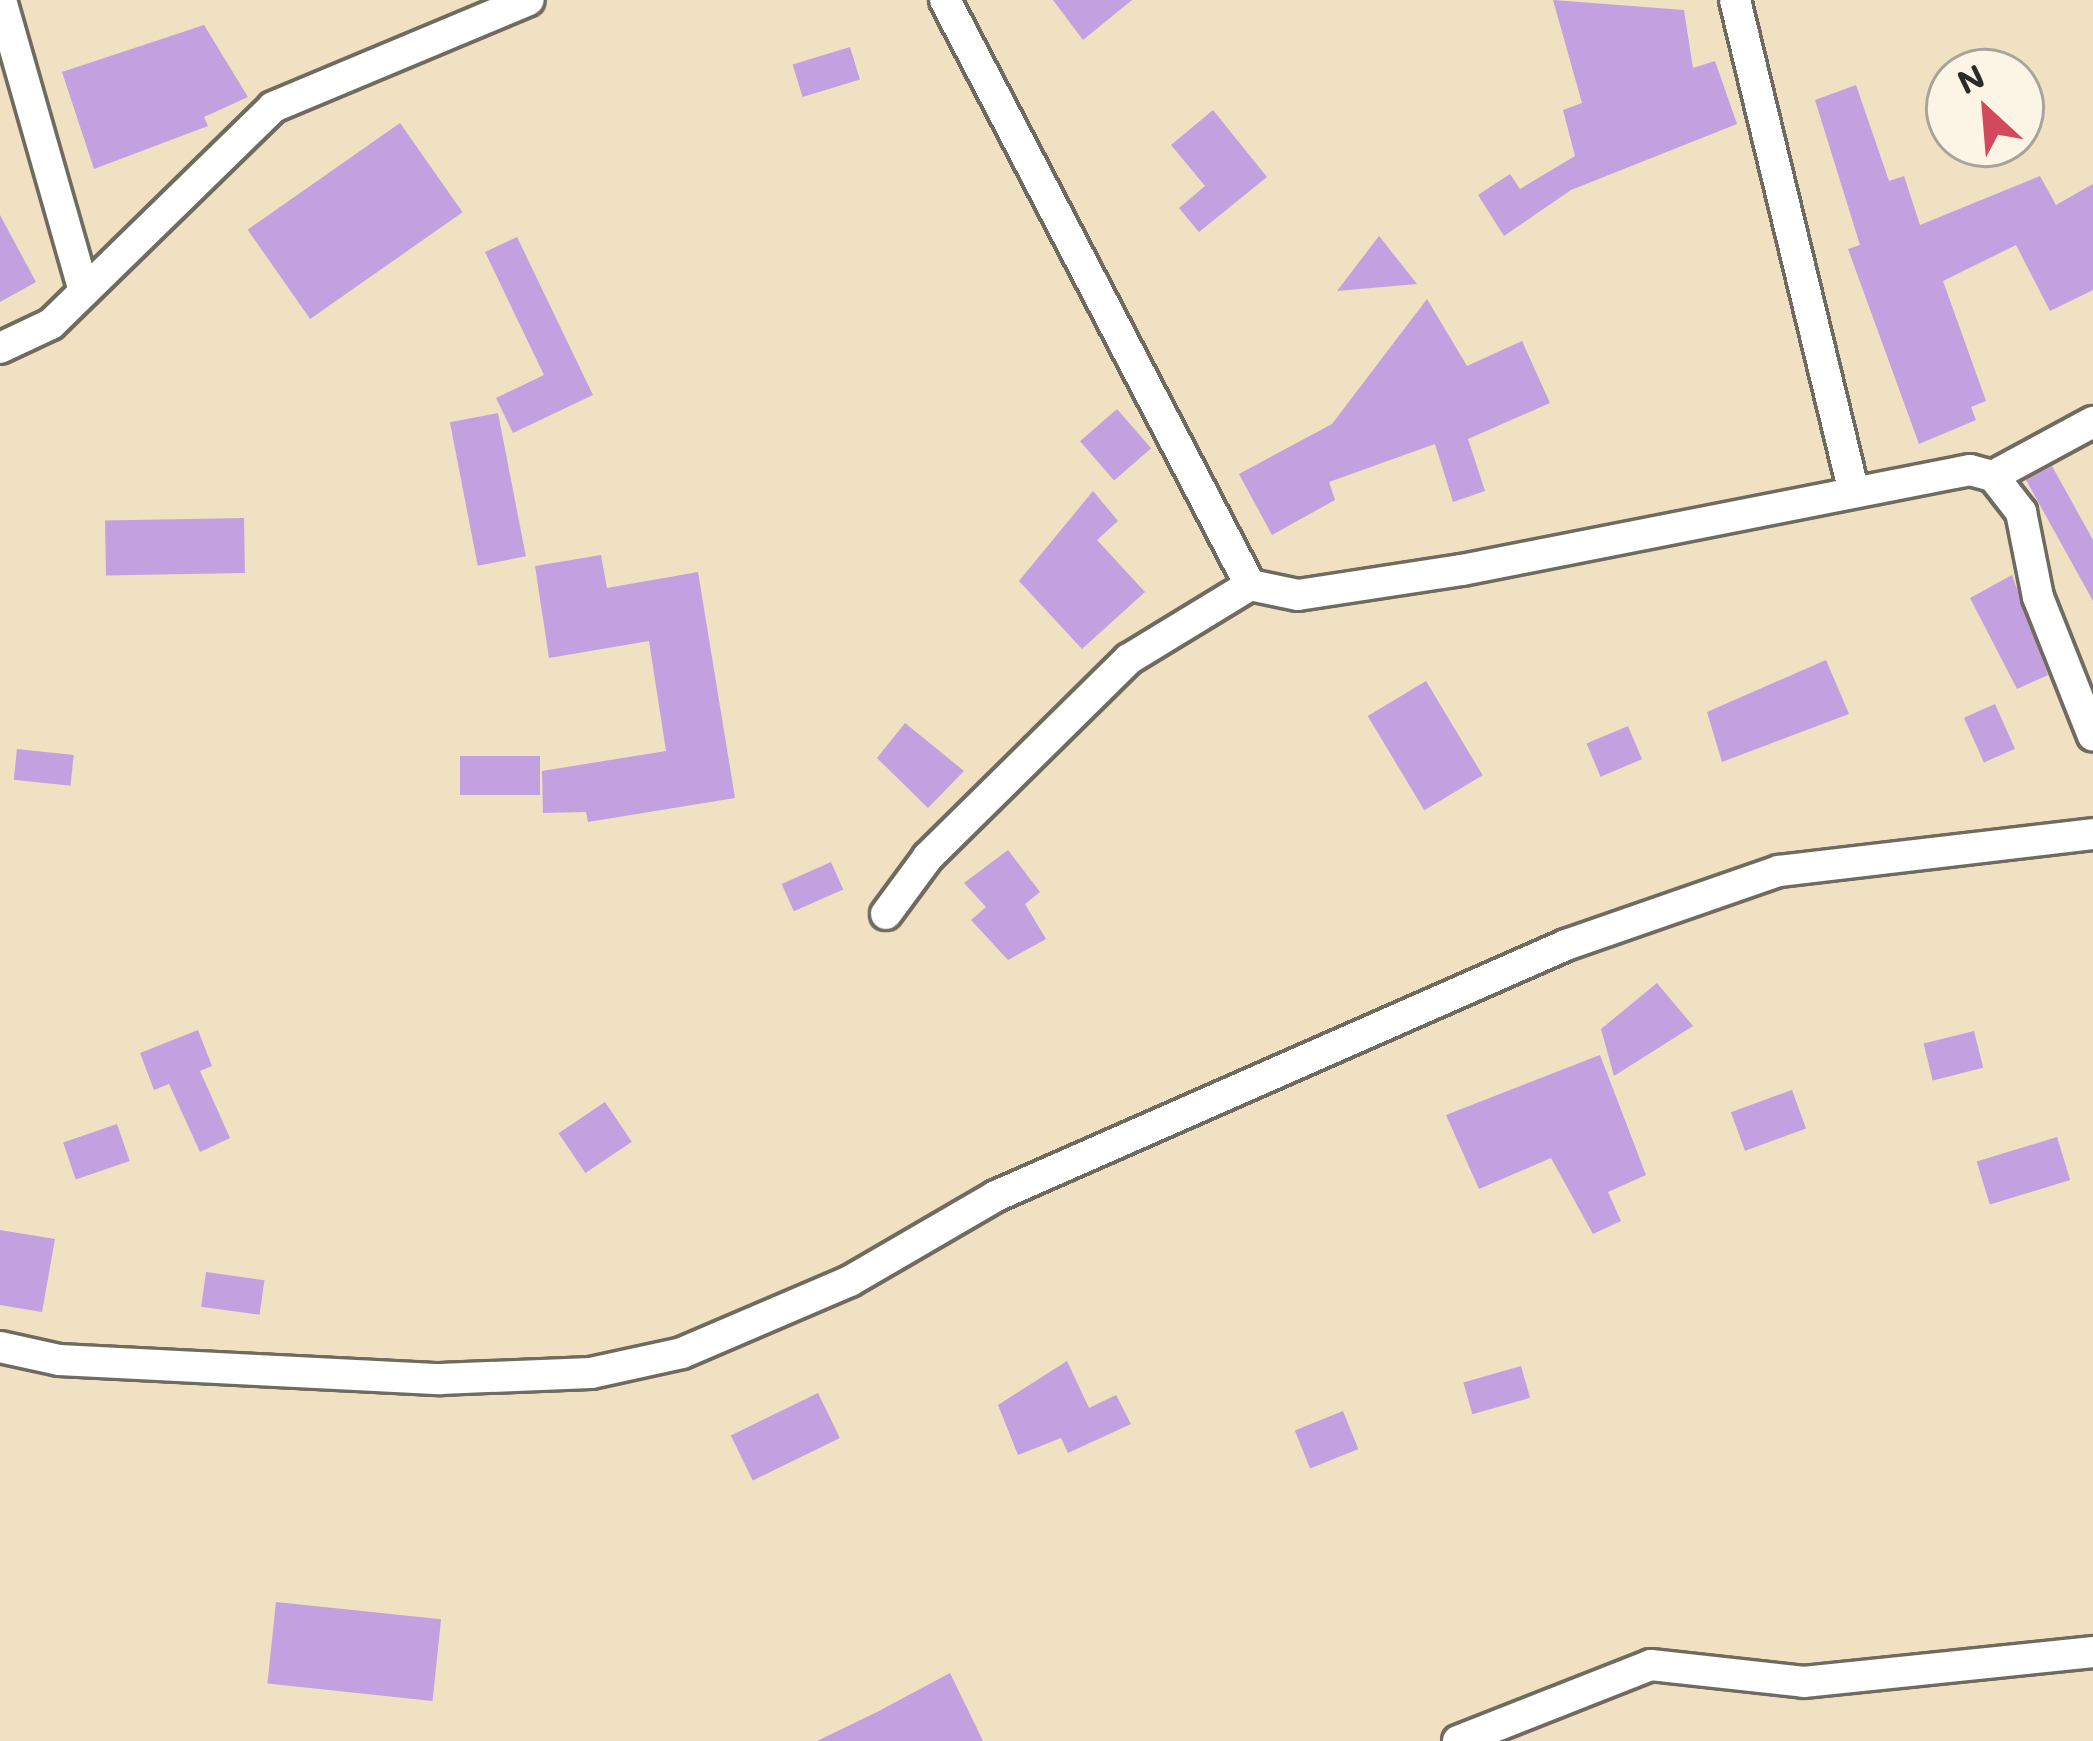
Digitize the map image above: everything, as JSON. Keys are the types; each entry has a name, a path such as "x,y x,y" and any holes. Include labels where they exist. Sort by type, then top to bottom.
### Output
{"street":[{"path":"1,0 84,291"},
{"path":"0,348 84,291 273,106 529,0"},
{"path":"945,0 1250,585"},
{"path":"1735,0 1852,489"},
{"path":"886,914 928,856 1129,659 1250,585 1298,595 1485,567 1931,473 1993,476 2093,422"},
{"path":"1993,476 2027,527 2038,597 2093,736"},
{"path":"0,1347 58,1360 440,1379 591,1373 682,1353 850,1281 996,1196 1566,945 1779,871 2093,834"},
{"path":"1458,1741 1651,1665 1804,1682 2093,1652"}],"building":[{"path":"1053,0 1132,0 1083,40"},
{"path":"1553,0 1684,10 1693,68 1715,61 1737,124 1571,190 1504,236 1478,195 1510,174 1520,189 1575,156 1563,110 1582,103"},
{"path":"204,25 248,97 204,117 208,126 94,169 62,72"},
{"path":"850,47 860,80 803,97 793,65"},
{"path":"1856,85 1889,181 1904,176 1920,225 2040,176 2056,205 2093,184 2093,290 2050,311 2016,245 1943,281 1986,401 1971,407 1976,420 1919,444 1848,249 1860,245 1815,100"},
{"path":"1213,110 1267,177 1199,232 1179,208 1205,186 1171,145"},
{"path":"400,123 463,212 310,319 248,230"},
{"path":"0,215 36,282 0,302"},
{"path":"1379,236 1417,284 1337,291"},
{"path":"517,237 593,395 513,433 496,398 544,375 485,252"},
{"path":"1427,299 1467,366 1522,341 1550,403 1468,439 1485,491 1453,502 1435,444 1329,482 1335,500 1272,535 1239,474 1332,424"},
{"path":"1117,409 1151,448 1114,480 1080,441"},
{"path":"498,413 526,556 478,566 450,422"},
{"path":"2052,466 2093,540 2093,601 2026,480"},
{"path":"1093,491 1118,521 1097,540 1145,592 1082,649 1019,581"},
{"path":"244,518 245,573 106,575 105,520"},
{"path":"601,555 607,588 698,572 735,798 588,822 586,812 543,813 542,771 666,751 649,641 549,658 535,566"},
{"path":"2012,575 2048,675 2017,689 1970,598"},
{"path":"1826,660 1849,714 1722,762 1707,712"},
{"path":"1426,681 1483,775 1424,810 1368,716"},
{"path":"1995,704 2015,749 1984,763 1964,718"},
{"path":"905,723 964,771 928,808 877,758"},
{"path":"1628,726 1642,759 1601,777 1587,744"},
{"path":"17,749 74,755 70,786 14,780"},
{"path":"460,756 540,756 540,795 460,795"},
{"path":"1008,850 1040,892 1025,904 1046,939 1008,960 971,920 986,907 964,883"},
{"path":"831,862 843,889 794,911 782,884"},
{"path":"1657,983 1693,1026 1614,1076 1601,1029"},
{"path":"198,1030 212,1066 200,1071 230,1138 200,1152 169,1084 154,1090 140,1053"},
{"path":"1974,1031 1983,1068 1933,1080 1924,1044"},
{"path":"1600,1055 1646,1175 1608,1192 1621,1221 1593,1234 1551,1158 1479,1189 1446,1115"},
{"path":"1792,1090 1806,1129 1745,1151 1731,1112"},
{"path":"605,1102 632,1142 585,1173 559,1133"},
{"path":"117,1124 130,1161 76,1179 63,1143"},
{"path":"2057,1137 2070,1180 1990,1205 1977,1162"},
{"path":"0,1230 55,1239 42,1312 0,1305"},
{"path":"206,1272 264,1280 260,1315 201,1307"},
{"path":"1067,1361 1089,1408 1116,1395 1131,1424 1068,1453 1061,1438 1018,1455 998,1405"},
{"path":"1521,1366 1530,1398 1472,1414 1463,1383"},
{"path":"818,1393 840,1438 753,1480 731,1436"},
{"path":"1343,1411 1358,1449 1310,1468 1295,1430"},
{"path":"276,1602 441,1619 433,1701 267,1684"},
{"path":"950,1673 983,1741 817,1741 877,1712"}]}
